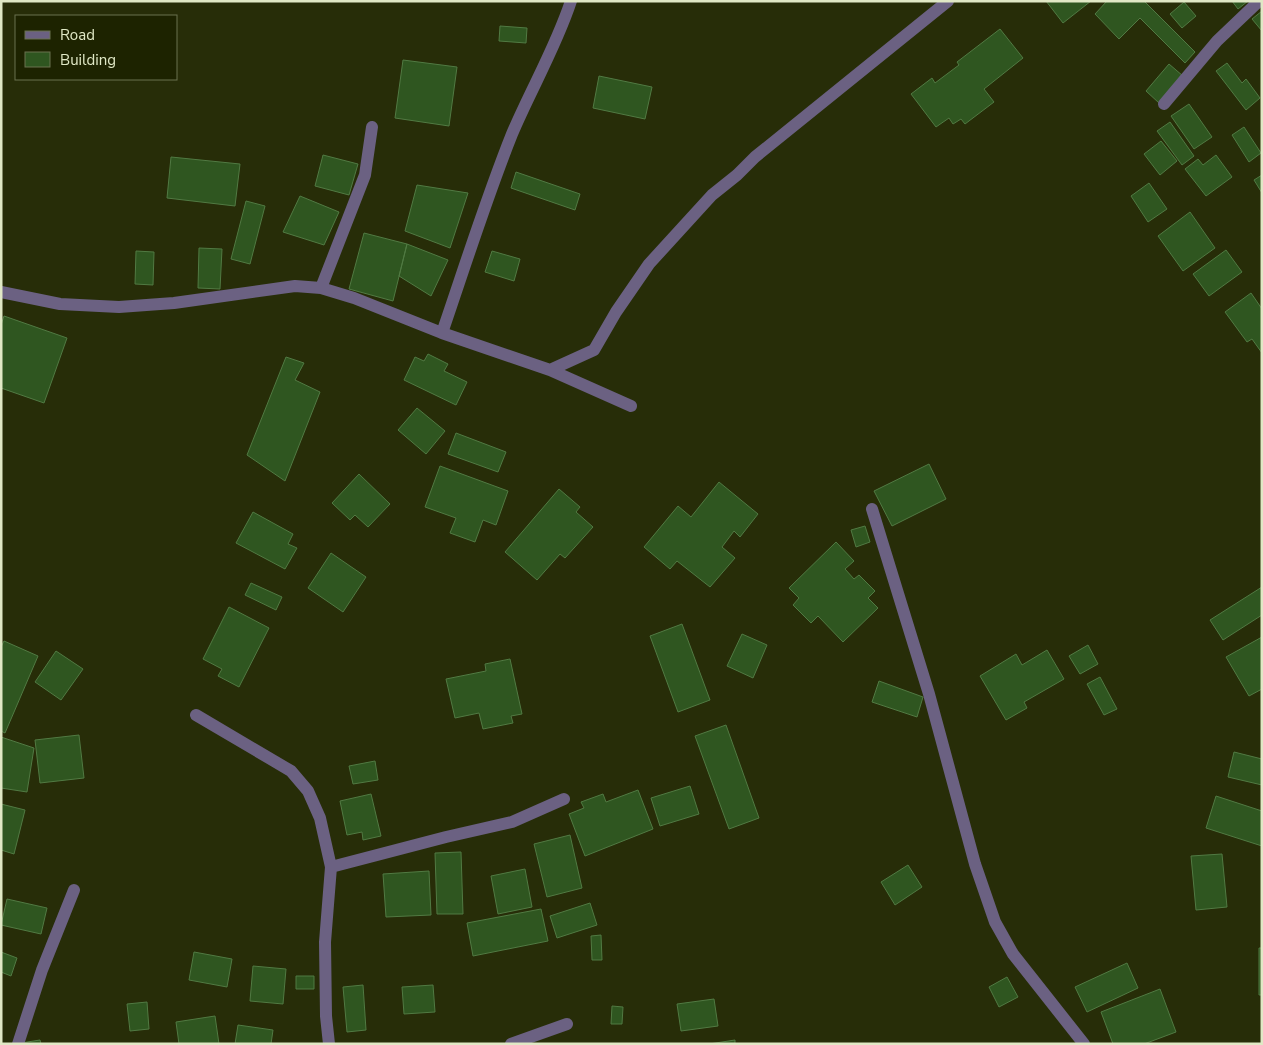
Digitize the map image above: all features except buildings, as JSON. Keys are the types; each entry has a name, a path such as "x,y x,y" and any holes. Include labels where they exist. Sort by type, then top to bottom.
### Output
{"street":[{"path":"442,333 482,214 510,142 563,26 571,1"},
{"path":"550,370 594,350 616,312 649,264 712,195 755,157 948,1"},
{"path":"1164,104 1217,41 1259,1"},
{"path":"321,288 365,175 372,127"},
{"path":"1,292 60,304 119,308 174,303 294,286 321,288 354,298 442,333 550,370 631,406"},
{"path":"872,509 929,694 976,864 995,922 1013,954 1084,1044"},
{"path":"196,715 291,771 308,791 320,818 331,867 325,942 326,1016 330,1044"},
{"path":"331,867 512,822 564,800"},
{"path":"18,1044 42,970 74,890"},
{"path":"511,1044 567,1024"}]}
